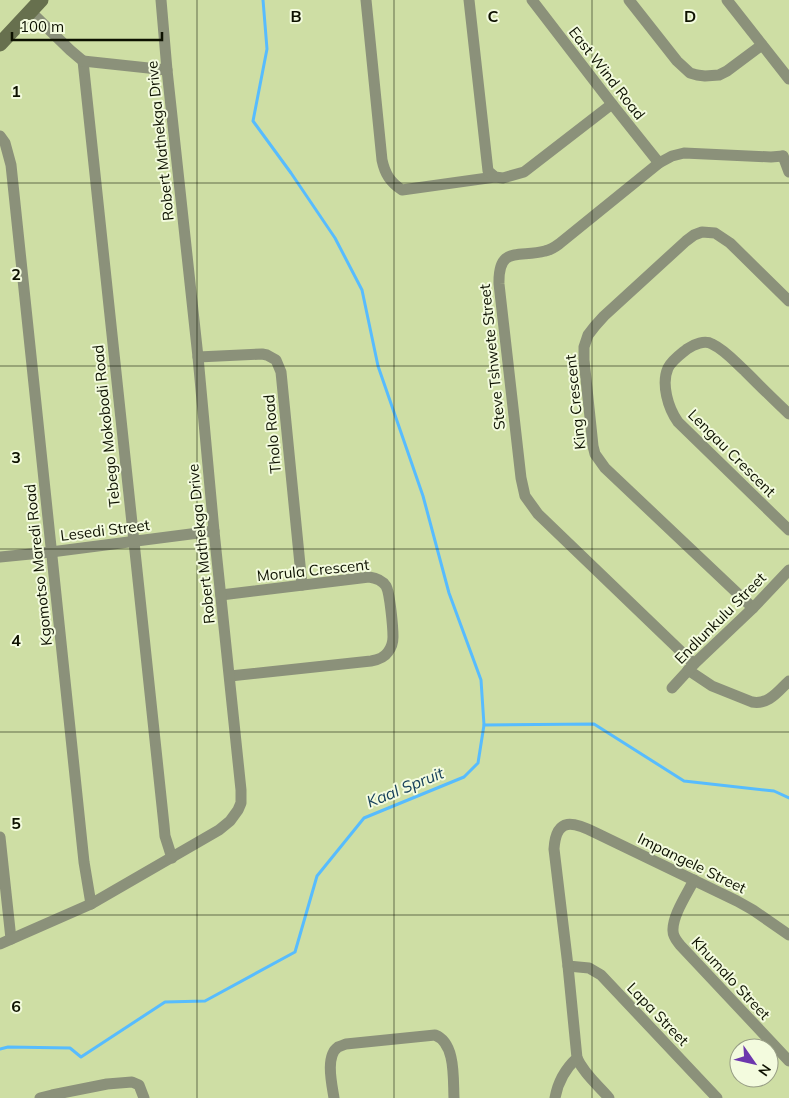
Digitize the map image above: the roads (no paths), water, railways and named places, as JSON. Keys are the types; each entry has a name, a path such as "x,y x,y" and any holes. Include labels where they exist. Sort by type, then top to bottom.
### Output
{"street":[{"path":"0,44 41,0"},
{"name":"Robert Mathekga Drive","path":"5,941 91,904 172,858 225,826 234,816 241,803 242,790 167,70 162,0"},
{"path":"366,0 382,160 387,177 402,190 494,177 503,178 524,172 612,104"},
{"path":"469,0 488,171 494,177"},
{"name":"East Wind Road","path":"532,0 659,163"},
{"path":"629,0 677,61 690,73 712,76 727,71 762,45"},
{"path":"726,0 789,79"},
{"path":"30,11 83,61 167,70"},
{"name":"Tebego Mokobodi Road","path":"83,61 165,836 172,858"},
{"name":"Kgomotso Maredi Road","path":"0,136 5,143 11,166 83,853 91,904"},
{"name":"Steve Tshwete Street","path":"691,667 538,514 525,496 521,478 498,284 499,267 501,262 514,255 545,251 559,244 659,163 672,156 684,153 771,157 786,153"},
{"path":"786,153 789,172"},
{"name":"King Crescent","path":"753,608 605,468 595,454 592,446 584,347 588,335 604,316 686,241 702,232 715,233 730,243 789,301"},
{"name":"Lengau Crescent","path":"789,414 726,353 712,343 706,342 691,346 668,367 665,384 669,406 678,422 789,530"},
{"name":"Tholo Road","path":"198,356 262,354 272,358 278,364 281,372 302,585"},
{"name":"Lesedi Street","path":"0,557 214,531"},
{"name":"Endlunkulu Street","path":"672,688 789,570"},
{"name":"Morula Crescent","path":"221,595 369,578 379,579 388,591 393,638 392,645 382,658 371,661 230,676"},
{"path":"691,667 712,686 758,704 770,699 789,681"},
{"name":"Impangele Street","path":"568,966 554,849 558,832 563,826 570,823 579,825 694,880 752,910 789,935"},
{"path":"0,837 5,941"},
{"name":"Khumalo Street","path":"694,880 674,924 673,932 675,938 789,1061"},
{"path":"568,966 578,1058 581,1066 610,1098"},
{"name":"Lapa Street","path":"568,966 589,968 601,976 717,1098"},
{"path":"334,1098 330,1064 331,1057 338,1047 346,1044 435,1035 441,1037 449,1048 454,1098"},
{"path":"556,1098 556,1090 564,1071 578,1058"},
{"path":"40,1098 107,1084 132,1082 139,1085 144,1098"}],"waterway":[{"path":"263,0 267,49 253,121 335,238 362,290 378,366 423,496 449,593 481,680 484,725"},
{"name":"Kaal Spruit","path":"0,1049 8,1047 70,1048 81,1057 165,1002 205,1001 295,952 317,876 364,818 464,777 478,763 484,725 594,724 684,781 774,791 789,798"}]}
